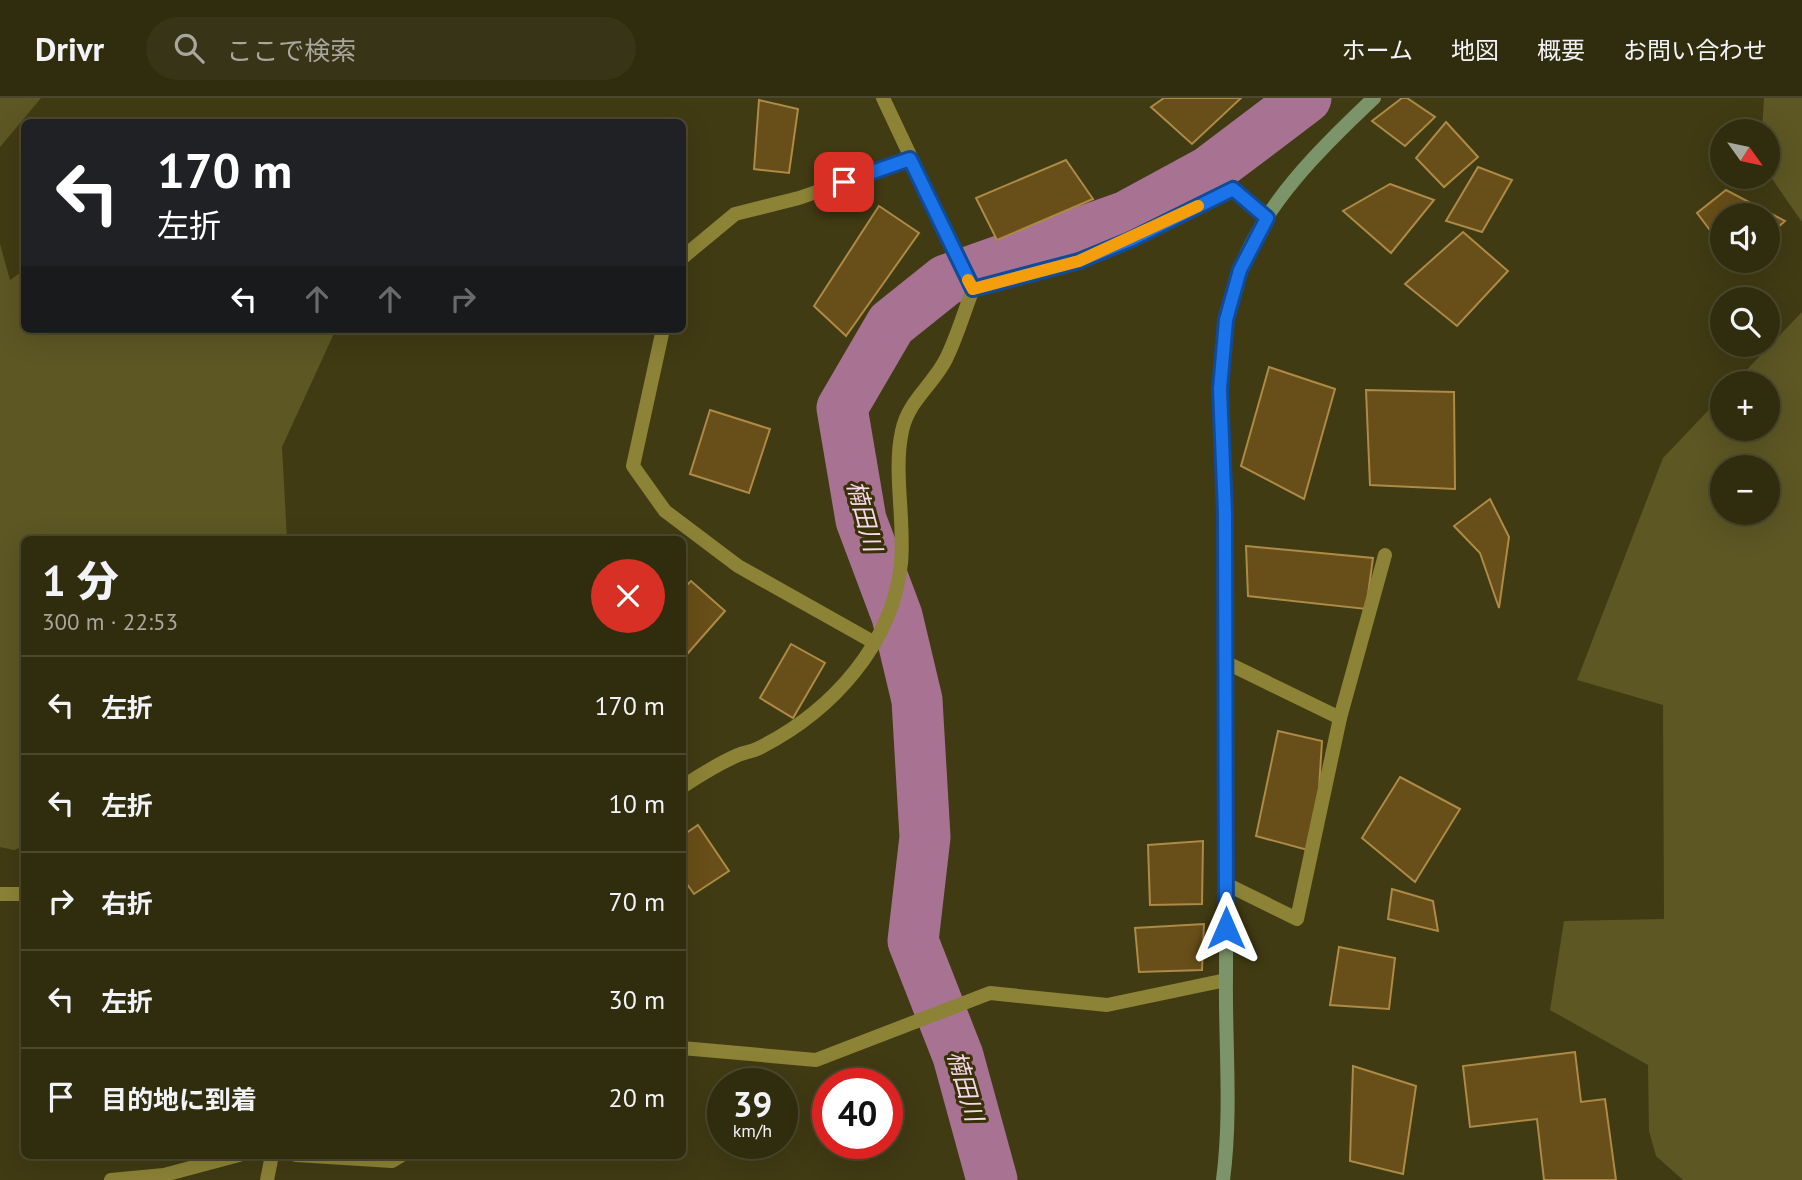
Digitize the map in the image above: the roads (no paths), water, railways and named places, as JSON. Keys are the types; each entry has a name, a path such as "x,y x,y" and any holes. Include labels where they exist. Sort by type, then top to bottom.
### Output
{"street":[{"path":"686,784 707,770 761,748 802,723 833,698 875,643 891,609 900,579 902,497 898,458 902,429 915,400 945,360 970,284 883,98"},
{"path":"1223,1180 1229,1090 1220,389 1226,320 1240,270 1267,218 1308,166 1374,98"},
{"path":"686,255 734,214 799,198 910,159"},
{"path":"970,284 1079,261 1130,240 1233,189 1267,218"},
{"path":"662,333 633,466 665,511 738,566 875,643"},
{"path":"1226,884 1297,919 1340,718 1385,555"},
{"path":"1225,662 1340,718"},
{"path":"0,894 21,894"},
{"path":"686,1048 816,1060 989,993 1107,1005 1226,980"},
{"path":"111,1180 163,1175 224,1159"},
{"path":"267,1180 271,1159"},
{"path":"360,1159 395,1159"}],"waterway":[{"name":"楠田川","path":"992,1180 958,1056 913,941 925,837 917,700 897,616 861,520 842,408 891,324 946,280 1127,216 1208,172 1306,98"}]}
